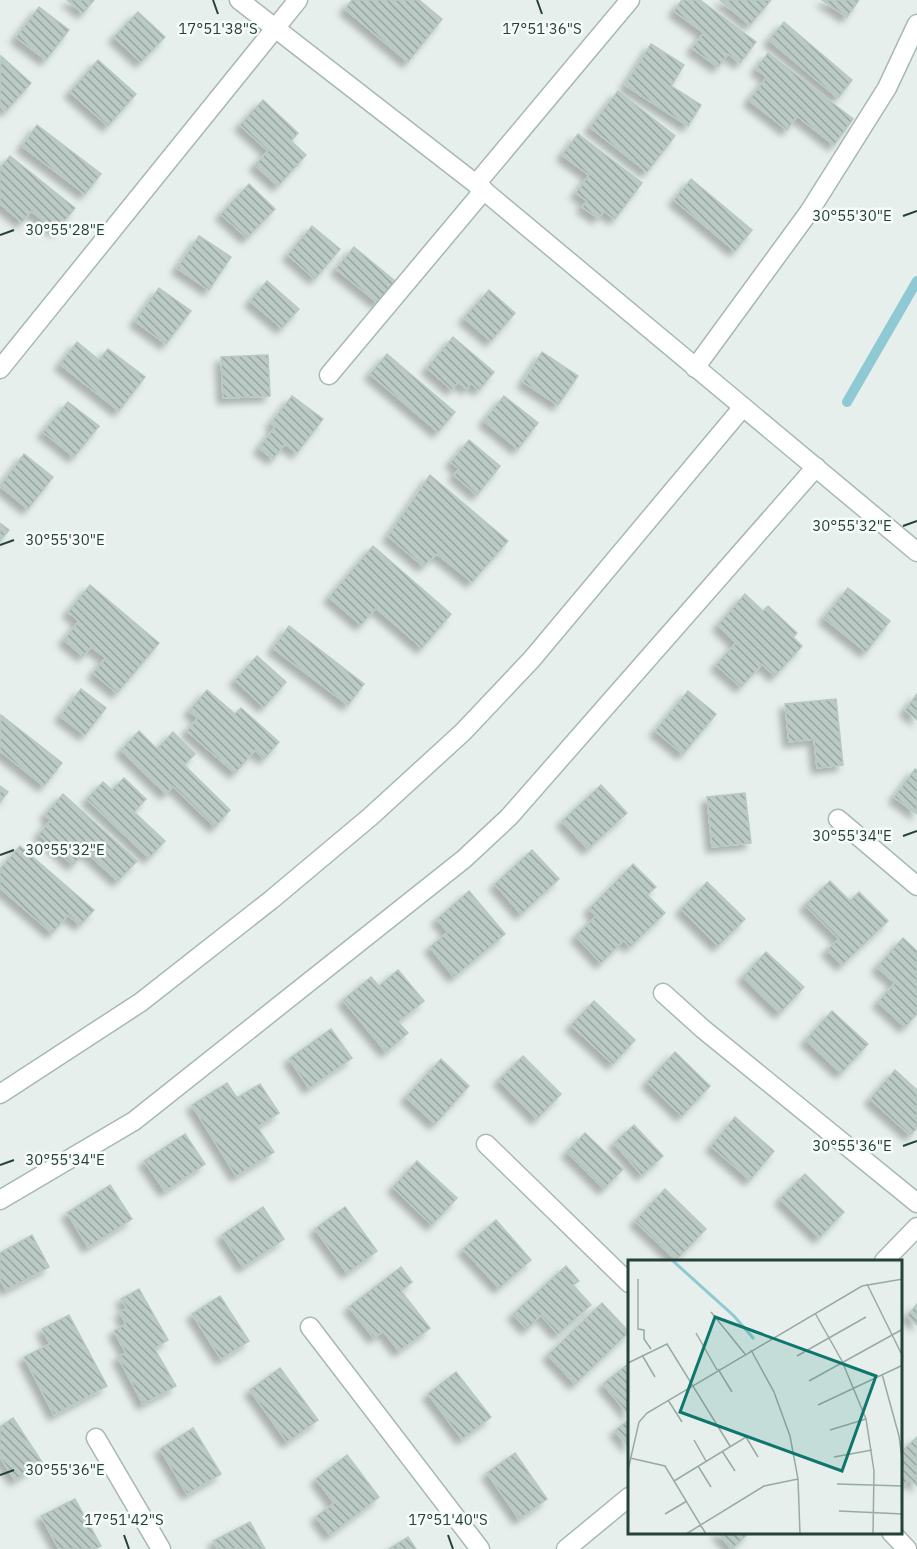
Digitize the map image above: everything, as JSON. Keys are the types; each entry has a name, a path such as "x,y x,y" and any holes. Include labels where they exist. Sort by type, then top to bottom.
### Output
{"street":[{"path":"239,0 480,187 917,552"},
{"path":"0,369 298,0"},
{"path":"329,375 630,0"},
{"path":"696,368 809,212 887,88 917,24"},
{"path":"0,1094 141,1002 253,915 370,817 463,732 532,658 743,407"},
{"path":"0,1200 134,1121 464,859 509,817 816,467"},
{"path":"837,819 917,886"},
{"path":"663,993 703,1029 917,1203"},
{"path":"486,1144 628,1282"},
{"path":"885,1260 917,1227"},
{"path":"310,1327 480,1549"},
{"path":"96,1438 160,1549"},
{"path":"566,1549 628,1498"},
{"path":"892,1534 907,1549"}],"building":[{"path":"67,0 94,0 83,13"},
{"path":"352,0 419,0 442,19 408,62 345,9"},
{"path":"682,0 700,0 756,42 740,63 728,54 718,67 692,48 704,33 674,11"},
{"path":"720,0 771,0 750,25"},
{"path":"822,0 859,0 847,17"},
{"path":"39,7 69,30 46,60 16,37"},
{"path":"138,12 165,37 141,62 114,37"},
{"path":"784,22 852,80 838,98 769,40"},
{"path":"651,44 684,65 671,86 701,105 688,126 625,85"},
{"path":"768,53 853,119 834,145 797,116 787,130 749,100 767,77 756,69"},
{"path":"1,56 31,83 6,111 0,106"},
{"path":"98,60 136,94 108,126 70,92"},
{"path":"618,91 675,136 647,172 590,127"},
{"path":"263,100 298,133 291,141 306,155 278,186 255,165 268,151 240,125"},
{"path":"37,125 101,174 85,194 22,146"},
{"path":"578,134 642,183 615,219 604,211 598,218 582,207 587,201 576,193 589,175 562,155"},
{"path":"10,156 75,208 56,231 31,211 22,222 0,204 0,168"},
{"path":"691,179 752,230 735,251 674,200"},
{"path":"249,184 275,209 247,238 221,214"},
{"path":"312,226 340,249 315,279 288,255"},
{"path":"199,236 231,257 209,290 177,268"},
{"path":"354,247 395,281 378,303 336,269"},
{"path":"267,281 299,309 282,328 250,301"},
{"path":"159,288 191,311 166,344 135,321"},
{"path":"489,290 515,313 491,341 464,318"},
{"path":"453,337 494,372 479,390 471,383 467,389 458,382 452,390 427,368"},
{"path":"77,342 99,360 108,349 145,377 119,411 60,364"},
{"path":"542,352 578,376 558,405 523,382"},
{"path":"387,354 455,412 438,432 370,374"},
{"path":"268,355 270,396 223,398 221,357"},
{"path":"292,396 323,419 297,453 285,444 273,459 259,448 275,427 271,423"},
{"path":"504,396 538,423 518,449 484,421"},
{"path":"68,402 99,426 74,457 43,432"},
{"path":"469,440 500,466 477,495 454,475 459,469 451,462"},
{"path":"24,454 53,477 28,509 0,486"},
{"path":"430,475 508,541 472,582 437,554 423,566 388,536"},
{"path":"0,523 9,530 0,541"},
{"path":"373,546 451,614 422,648 376,608 361,625 329,597"},
{"path":"90,585 159,643 117,693 93,673 106,658 91,647 83,656 64,640 79,621 68,612"},
{"path":"848,588 890,621 866,652 824,618"},
{"path":"745,594 763,611 768,606 797,633 793,637 802,646 775,676 762,664 741,687 716,665 736,643 718,625"},
{"path":"289,626 364,684 348,705 273,648"},
{"path":"257,656 286,682 264,707 235,680"},
{"path":"81,689 106,708 85,735 60,716"},
{"path":"207,690 235,714 241,708 279,742 264,759 255,750 235,773 187,731 198,718 189,711"},
{"path":"688,691 716,714 683,754 655,731"},
{"path":"917,694 917,720 905,710"},
{"path":"836,699 843,765 817,768 814,739 789,742 785,704"},
{"path":"1,715 62,763 44,786 0,751"},
{"path":"139,731 157,749 173,732 195,754 184,765 230,810 215,827 173,786 166,794 121,750"},
{"path":"915,769 917,770 917,814 894,797"},
{"path":"124,778 146,799 134,812 165,841 149,858 87,799 103,782 112,790"},
{"path":"601,785 627,813 588,849 562,821"},
{"path":"0,786 8,792 0,802"},
{"path":"745,793 751,843 712,847 707,797"},
{"path":"63,794 137,861 118,881 85,851 73,865 39,834 51,820 45,815"},
{"path":"20,846 94,910 80,925 68,915 52,933 0,888 0,869"},
{"path":"532,850 559,879 521,914 495,884"},
{"path":"633,864 656,887 647,895 665,913 630,947 624,940 601,963 576,936 596,916 589,909"},
{"path":"830,881 850,901 859,892 888,921 842,965 827,950 839,939 805,905"},
{"path":"707,882 745,919 718,946 681,909"},
{"path":"469,891 505,934 454,977 430,947 448,932 437,919"},
{"path":"903,938 917,951 917,1014 905,1027 878,1002 895,983 877,967"},
{"path":"766,952 804,987 780,1013 743,977"},
{"path":"398,970 424,1001 398,1022 408,1033 386,1052 343,1000 371,977 379,986"},
{"path":"594,1001 635,1040 613,1064 571,1025"},
{"path":"832,1011 868,1044 841,1073 806,1040"},
{"path":"331,1029 352,1058 309,1088 289,1059"},
{"path":"675,1052 710,1086 682,1116 647,1082"},
{"path":"523,1056 561,1094 537,1119 499,1080"},
{"path":"441,1059 469,1086 435,1124 406,1097"},
{"path":"895,1070 917,1090 917,1128 910,1135 870,1099"},
{"path":"227,1083 237,1098 260,1084 279,1113 257,1127 274,1152 236,1176 192,1105"},
{"path":"735,1117 774,1151 750,1180 711,1146"},
{"path":"634,1125 663,1156 642,1175 614,1143"},
{"path":"585,1133 623,1169 604,1189 567,1152"},
{"path":"185,1134 205,1164 165,1191 144,1161"},
{"path":"417,1161 457,1198 432,1225 393,1187"},
{"path":"805,1174 844,1212 819,1238 780,1199"},
{"path":"110,1185 132,1219 88,1247 67,1213"},
{"path":"665,1189 706,1229 676,1260 635,1221"},
{"path":"263,1207 284,1239 243,1267 222,1235"},
{"path":"345,1207 377,1251 347,1273 315,1229"},
{"path":"496,1220 531,1260 499,1288 463,1249"},
{"path":"32,1235 49,1267 6,1290 0,1279 0,1253"},
{"path":"566,1266 579,1281 573,1285 591,1305 558,1334 541,1315 527,1329 513,1314"},
{"path":"401,1267 412,1282 401,1291 430,1328 399,1351 383,1331 374,1338 349,1307"},
{"path":"139,1289 168,1340 154,1348 176,1386 143,1404 118,1357 126,1353 114,1331 126,1324 120,1312 127,1308 121,1299"},
{"path":"220,1296 249,1341 221,1359 192,1314"},
{"path":"602,1303 628,1331 575,1384 548,1355"},
{"path":"917,1304 917,1325 907,1316"},
{"path":"69,1315 107,1386 54,1415 24,1357 50,1344 42,1329"},
{"path":"628,1364 628,1414 603,1384"},
{"path":"280,1368 318,1420 287,1442 250,1390"},
{"path":"456,1372 491,1417 462,1439 428,1394"},
{"path":"13,1418 42,1462 15,1480 0,1457 0,1427"},
{"path":"628,1420 628,1446 615,1431"},
{"path":"193,1428 221,1474 187,1494 160,1449"},
{"path":"917,1437 917,1486 910,1479 902,1486 902,1451"},
{"path":"515,1453 547,1499 519,1519 487,1473"},
{"path":"347,1455 379,1497 330,1535 316,1517 334,1503 316,1479"},
{"path":"75,1499 101,1546 95,1549 59,1549 41,1516"},
{"path":"250,1522 265,1549 218,1549 213,1541"},
{"path":"719,1534 748,1534 732,1549"},
{"path":"408,1537 416,1549 389,1549"}],"waterway":[{"path":"847,402 917,281"}]}
